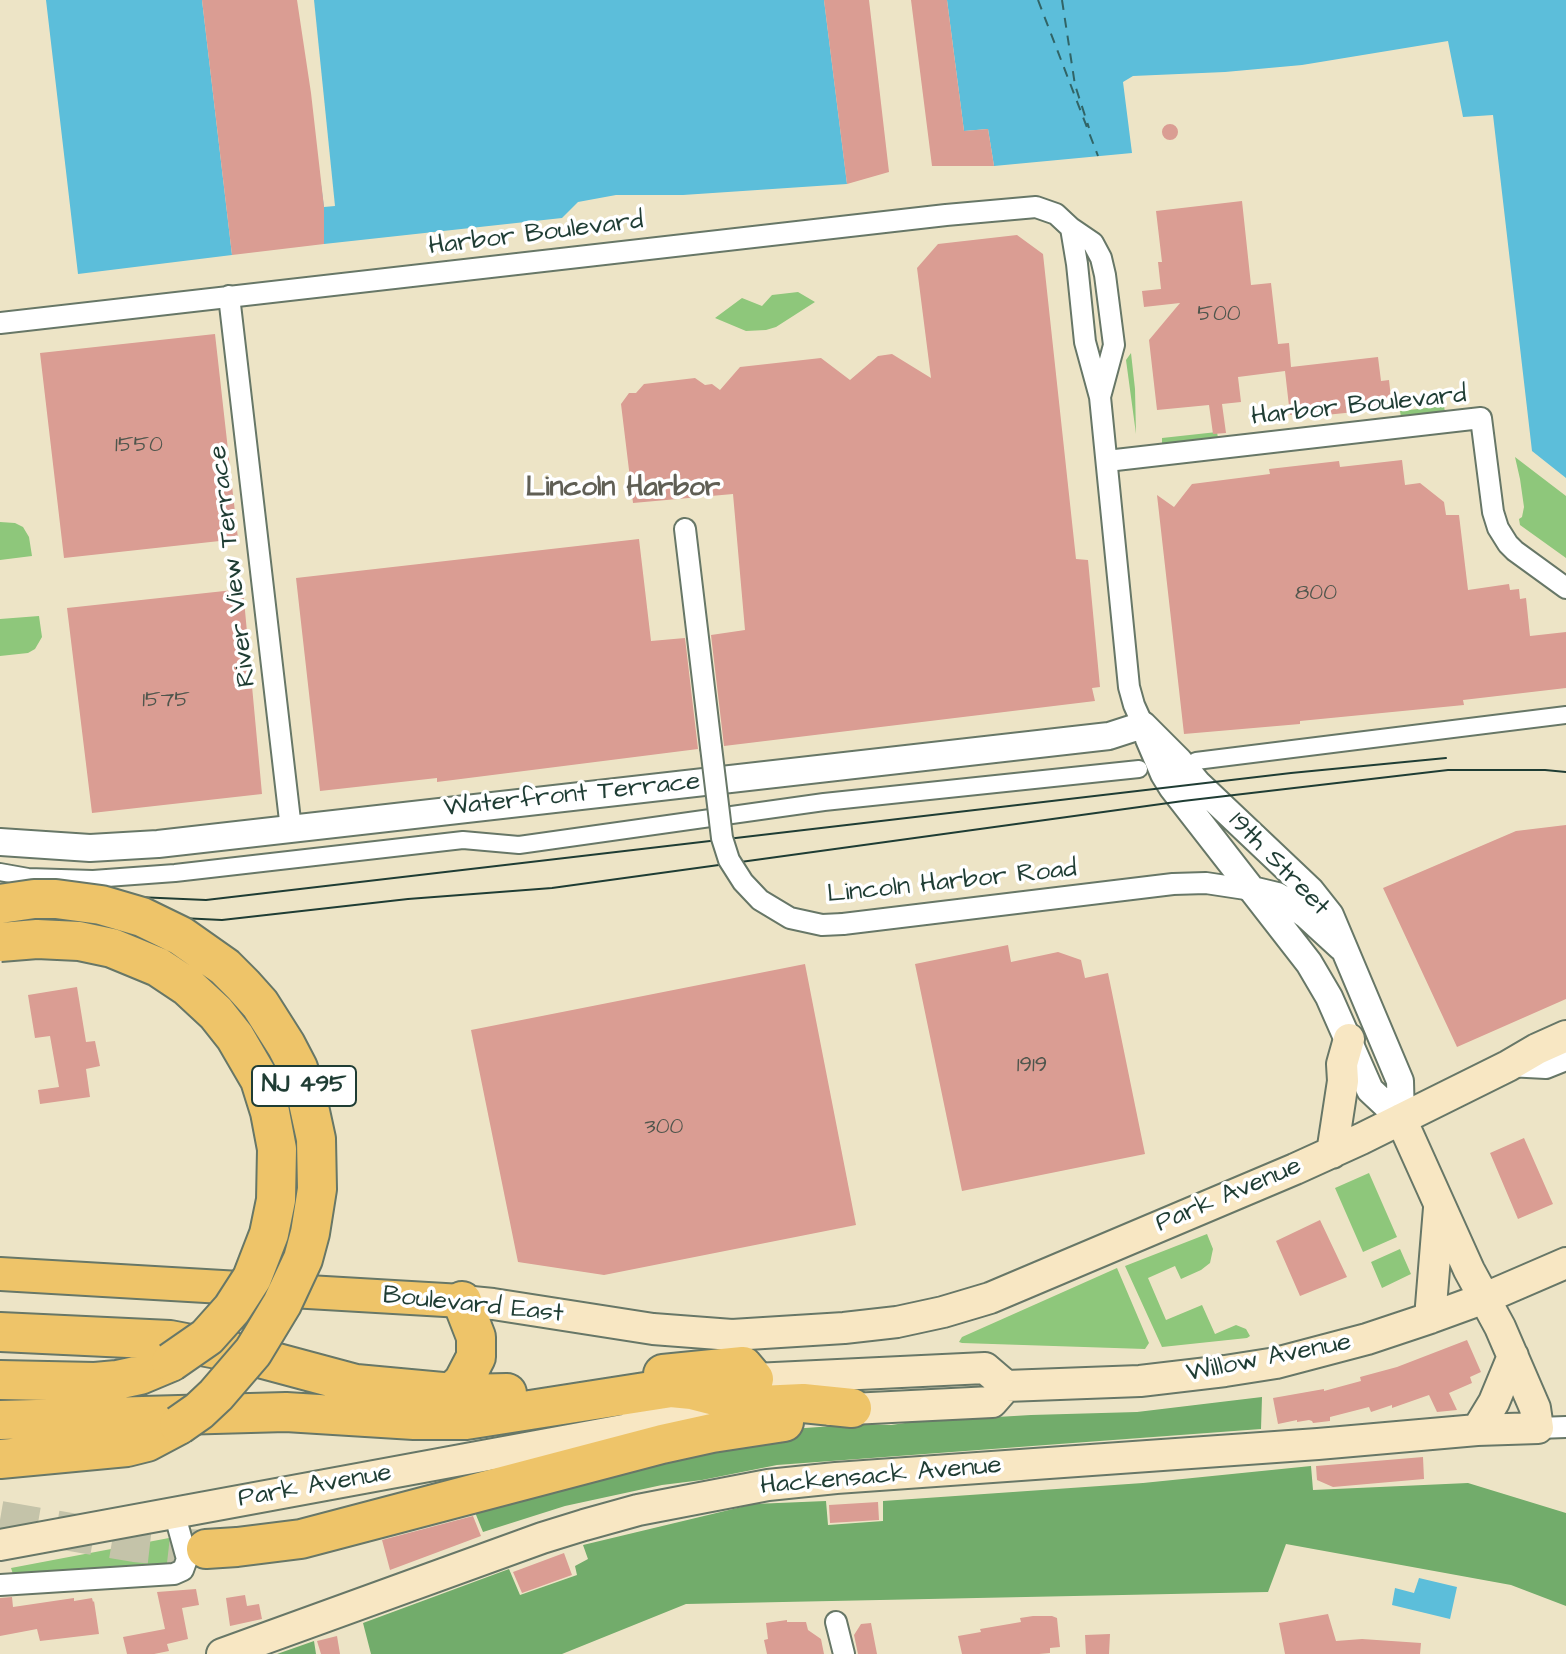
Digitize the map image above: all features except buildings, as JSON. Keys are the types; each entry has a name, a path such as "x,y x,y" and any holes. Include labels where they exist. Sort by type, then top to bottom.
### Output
{"highway":[{"name":"NJ 495","path":"0,904 56,899 101,905 142,917 181,936 225,967 260,1004 298,1068 316,1139 317,1189 303,1259 282,1304 253,1352 199,1411 147,1442 127,1447 0,1459"},
{"name":"NJ 495","path":"0,942 56,938 79,941 120,951 158,967 188,987 228,1026 245,1052 260,1080 277,1149 276,1200 269,1234 252,1278 232,1309 207,1337 171,1362 140,1375 117,1380 0,1380"},
{"path":"422,1420 463,1382 476,1357 476,1337 462,1301"},
{"path":"0,1332 170,1340 248,1355 356,1384 452,1393 502,1394 743,1366 754,1379"},
{"path":"0,1420 286,1412 454,1420 491,1417 655,1389 680,1388 759,1405 803,1403 852,1408"},
{"path":"206,1549 301,1539 662,1444 712,1433 809,1419 852,1408"}],"main road":[{"name":"Park Avenue","path":"943,1312 990,1298 1332,1153 1566,1036"},
{"path":"1332,1153 1343,1081 1342,1064 1349,1039"},
{"name":"19th Street","path":"1401,1119 1535,1408 1552,1428"},
{"path":"1430,1318 1440,1203"},
{"name":"Willow Avenue","path":"754,1379 985,1368 1006,1386 1140,1381 1249,1368 1304,1357 1430,1318 1566,1263"},
{"name":"Boulevard East","path":"0,1274 462,1301 653,1329 732,1335 844,1328 897,1322 943,1312"},
{"path":"1477,1430 1494,1402 1513,1356"},
{"name":"Park Avenue","path":"629,1429 644,1414 745,1392 754,1379"},
{"name":"Willow Avenue","path":"852,1408 992,1402 1006,1386"},
{"name":"Park Avenue","path":"0,1545 629,1429 648,1435 768,1414 852,1408"},
{"name":"Hackensack Avenue","path":"222,1654 570,1529 638,1510 768,1485 1477,1430 1552,1428"}],"street":[{"name":"Harbor Boulevard","path":"0,323 1026,206 1050,211 1093,243 1101,258 1114,345 1100,397"},
{"name":"Harbor Boulevard","path":"1071,228 1085,342 1100,397 1107,461 1481,418 1493,512 1498,528 1515,551 1566,588"},
{"name":"River View Terrace","path":"229,296 291,829"},
{"name":"19th Street","path":"1107,461 1129,687 1164,774 1309,963 1329,997 1370,1090 1401,1119"},
{"name":"Lincoln Harbor Road","path":"685,529 722,838 729,860 743,882 760,900 790,918 822,925 1173,884 1206,883 1252,890"},
{"path":"1196,761 1566,715"},
{"name":"Waterfront Terrace","path":"0,842 125,847 1109,736 1143,725"},
{"name":"19th Street","path":"1143,725 1198,784 1311,891 1330,915 1400,1081 1401,1119"},
{"path":"0,872 28,877 93,879 175,873 463,840 519,845 824,802 1139,769"},
{"path":"1252,890 1288,902 1345,951"},
{"name":"Park Avenue","path":"1508,1066 1546,1068 1566,1060"},
{"path":"0,1585 174,1574 183,1570 187,1559 174,1512"},
{"path":"836,1622 844,1654"}],"green space":[{"path":"798,292 815,302 776,327 746,331 715,318 742,298 762,306 772,295"},
{"path":"1131,353 1135,389 1136,434 1126,360"},
{"path":"1444,406 1445,412 1401,417 1400,411"},
{"path":"1217,432 1218,438 1162,444 1162,438"},
{"path":"1515,457 1566,496 1566,558 1520,525 1524,507"},
{"path":"0,522 23,527 29,537 32,556 0,560"},
{"path":"39,616 42,637 35,649 28,653 0,656 0,619"},
{"path":"1369,1173 1397,1237 1363,1252 1335,1188"},
{"path":"1207,1234 1213,1249 1210,1263 1201,1270 1181,1279 1175,1266 1148,1278 1166,1320 1202,1305 1215,1334 1236,1325 1246,1329 1250,1336 1162,1347 1125,1266"},
{"path":"1400,1249 1411,1274 1382,1288 1371,1262"},
{"path":"1117,1268 1149,1343 1145,1349 959,1342 962,1337"},
{"path":"1262,1397 1261,1429 777,1465 565,1506 483,1532 472,1505 776,1430 1137,1412"},
{"path":"1311,1466 1313,1490 1468,1483 1566,1513 1566,1606 1511,1585 1286,1544 1268,1592 686,1604 562,1654 371,1654 363,1623 509,1569 520,1595 577,1575 575,1566 588,1559 583,1545 754,1504 826,1501 828,1525 883,1521 883,1501 1143,1483"},
{"path":"173,1539 176,1558 169,1563 13,1574 11,1568"},
{"path":"314,1641 316,1654 277,1654"}],"water":[{"path":"46,0 202,0 232,255 78,274"},
{"path":"295,0 824,0 847,184 683,195 616,195 578,202 562,218 324,244"},
{"path":"947,0 1566,0 1566,478 1532,451 1493,115 1463,117 1448,41 1302,65 1133,76 1123,82 1132,153 994,166 988,129 964,131"},
{"path":"1419,1578 1457,1587 1450,1619 1392,1605 1395,1588 1414,1593"}],"pier":[{"path":"296,0 314,0 335,206 324,207"}],"ferry route":[{"path":"1038,0 1098,156"},
{"path":"1062,0 1075,85 1089,128"}],"tunnel":[{"path":"0,1520 135,1543 206,1549"}],"tram line":[{"path":"0,891 206,900 1291,773 1446,758"},
{"path":"0,905 222,920 408,899 552,888 1183,801 1448,770 1566,772"}],"district":[{"name":"Lincoln Harbor","path":"623,489"}]}
